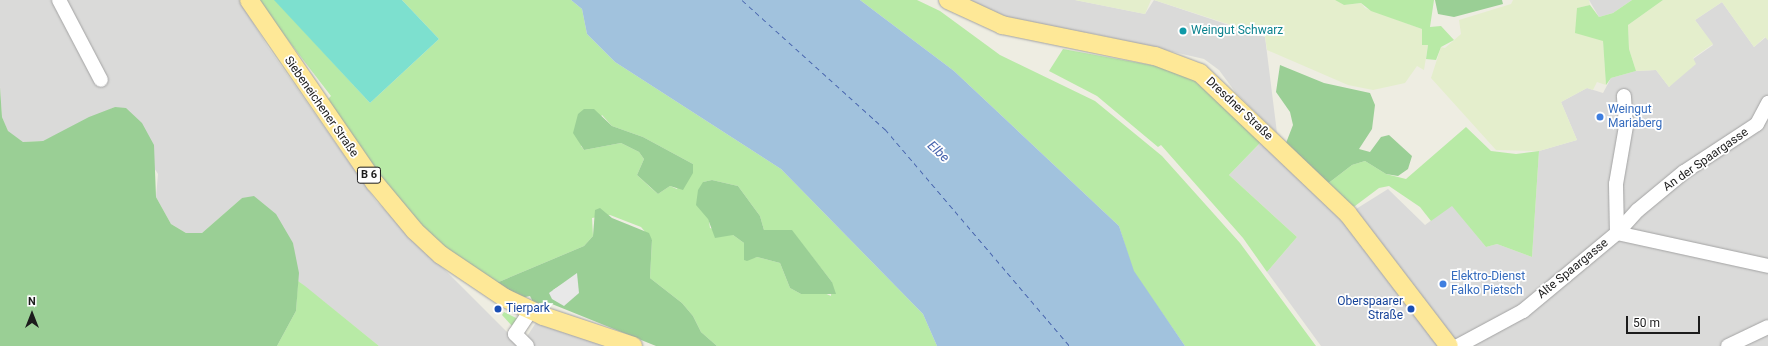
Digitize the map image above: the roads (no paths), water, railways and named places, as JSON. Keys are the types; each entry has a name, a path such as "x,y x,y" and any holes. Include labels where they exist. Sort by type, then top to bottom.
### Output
{"main road":[{"name":"Siebeneichener Straße","path":"249,0 322,110 410,226 455,266 484,286 531,310 633,346"},
{"name":"Dresdner Straße","path":"948,0 1002,25 1155,56 1200,73 1348,214 1449,346"}],"street":[{"path":"59,0 101,80"},
{"path":"1617,233 1616,184 1626,126 1624,96"},
{"name":"An der Spaargasse","path":"1617,233 1638,210 1684,172 1757,124 1768,103"},
{"name":"Alte Spaargasse","path":"1458,346 1523,311 1617,233 1768,266"},
{"path":"527,346 515,334 531,310"},
{"path":"1728,346 1768,327"}],"water":[{"name":"Elbe","path":"571,0 860,0 954,71 1119,226 1134,271 1185,346 937,346 923,314 781,169 615,62 587,34 582,9"}],"place":[{"name":"Weingut Schwarz","path":"1183,31"},
{"name":"Weingut Mariaberg","path":"1600,117"},
{"name":"Elektro-Dienst Falko Pietsch","path":"1443,284"},
{"name":"Tierpark","path":"498,309"},
{"name":"Oberspaarer Straße","path":"1411,309"}]}
